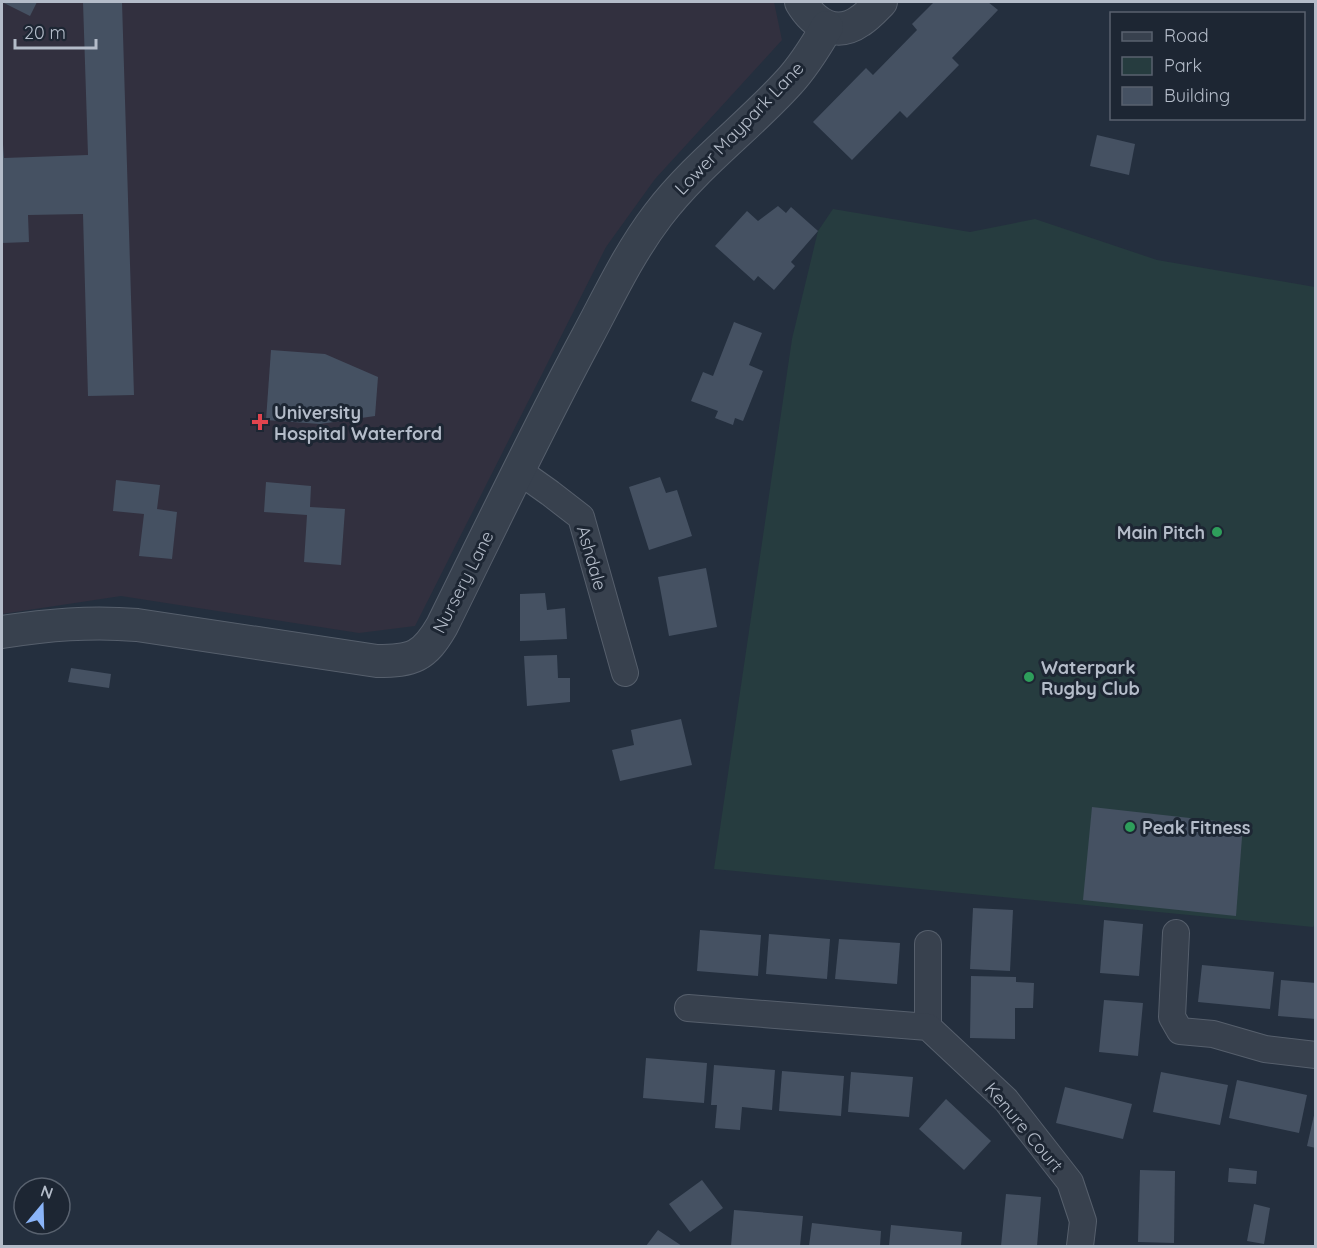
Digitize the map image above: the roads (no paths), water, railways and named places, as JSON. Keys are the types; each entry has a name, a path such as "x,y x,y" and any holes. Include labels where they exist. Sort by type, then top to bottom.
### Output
{"street":[{"path":"801,2 813,18 827,27 844,28 852,26 881,2"},
{"name":"Lower Maypark Lane","path":"670,200 789,82 827,27"},
{"name":"Nursery Lane","path":"2,632 75,623 106,623 137,625 377,661 398,661 413,657 425,650 435,639 442,626 571,366 645,233 670,200"},
{"name":"Ashdale","path":"519,471 581,517 625,673"},
{"path":"1176,933 1172,1017 1180,1031 1212,1034 1265,1049 1316,1055"},
{"path":"688,1008 928,1027 928,944"},
{"name":"Kenure Court","path":"928,1027 1006,1100 1070,1182 1083,1221 1080,1246"}],"place":[{"name":"University Hospital Waterford","path":"260,422"},
{"name":"Main Pitch","path":"1217,532"},
{"name":"Waterpark Rugby Club","path":"1029,677"},
{"name":"Peak Fitness","path":"1130,827"}]}
